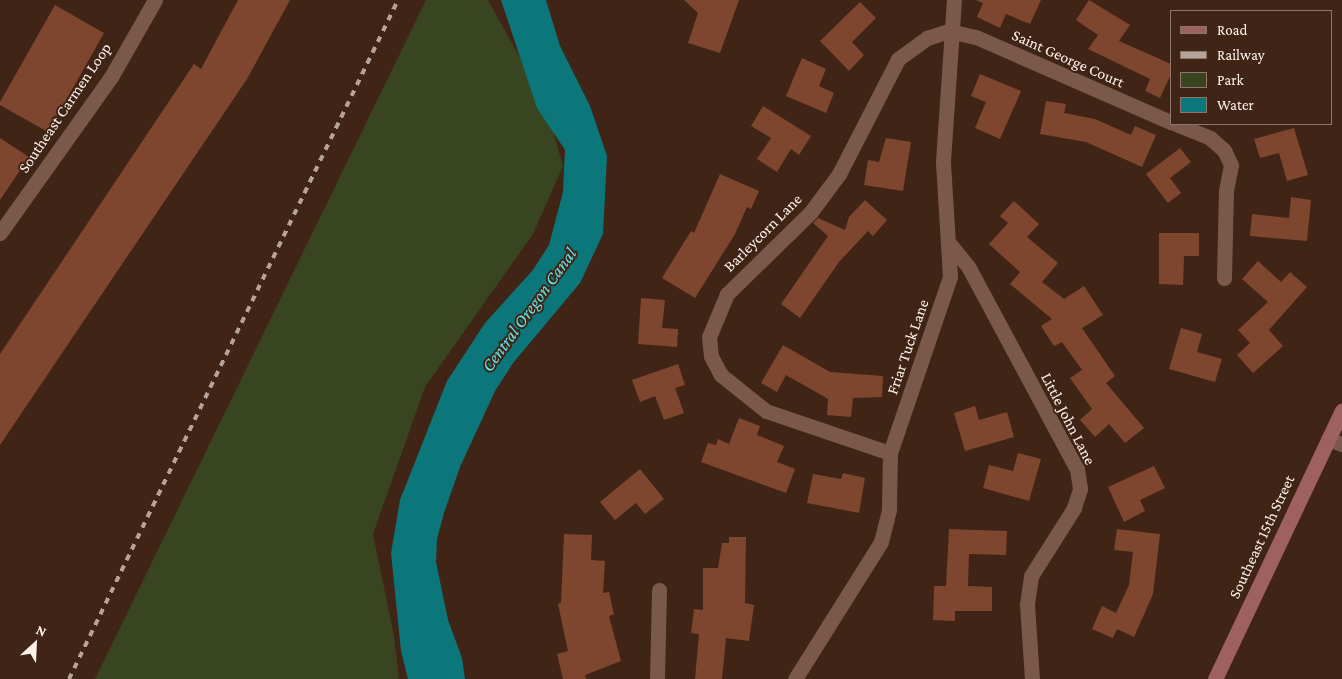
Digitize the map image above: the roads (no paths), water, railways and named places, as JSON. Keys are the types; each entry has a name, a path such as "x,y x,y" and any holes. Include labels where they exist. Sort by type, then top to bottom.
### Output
{"main road":[{"name":"Southeast 15th Street","path":"1215,679 1335,441 1342,410"}],"street":[{"name":"Southeast Carmen Loop","path":"0,233 110,77 155,0"},
{"name":"Friar Tuck Lane","path":"795,679 881,542 889,509 890,453 950,277 943,161 949,31 954,0"},
{"name":"Saint George Court","path":"949,31 976,37 1170,122"},
{"name":"Barleycorn Lane","path":"890,453 766,411 721,375 711,356 709,337 727,294 810,213 839,174 898,59 927,38 949,31"},
{"path":"1178,125 1210,138 1224,150 1230,166 1226,190 1224,278"},
{"name":"Little John Lane","path":"949,243 969,268 1077,469 1080,488 1074,508 1032,576 1027,604 1032,679"},
{"path":"657,679 659,590"}],"water":[{"name":"Central Oregon Canal","path":"501,0 546,0 560,46 590,106 607,156 603,234 580,283 513,363 495,391 460,467 444,513 437,539 436,562 448,620 462,658 465,679 408,679 401,651 391,553 400,500 447,381 485,323 533,270 549,245 563,192 565,150 537,108"}],"railway":[{"path":"69,679 398,0"}]}
